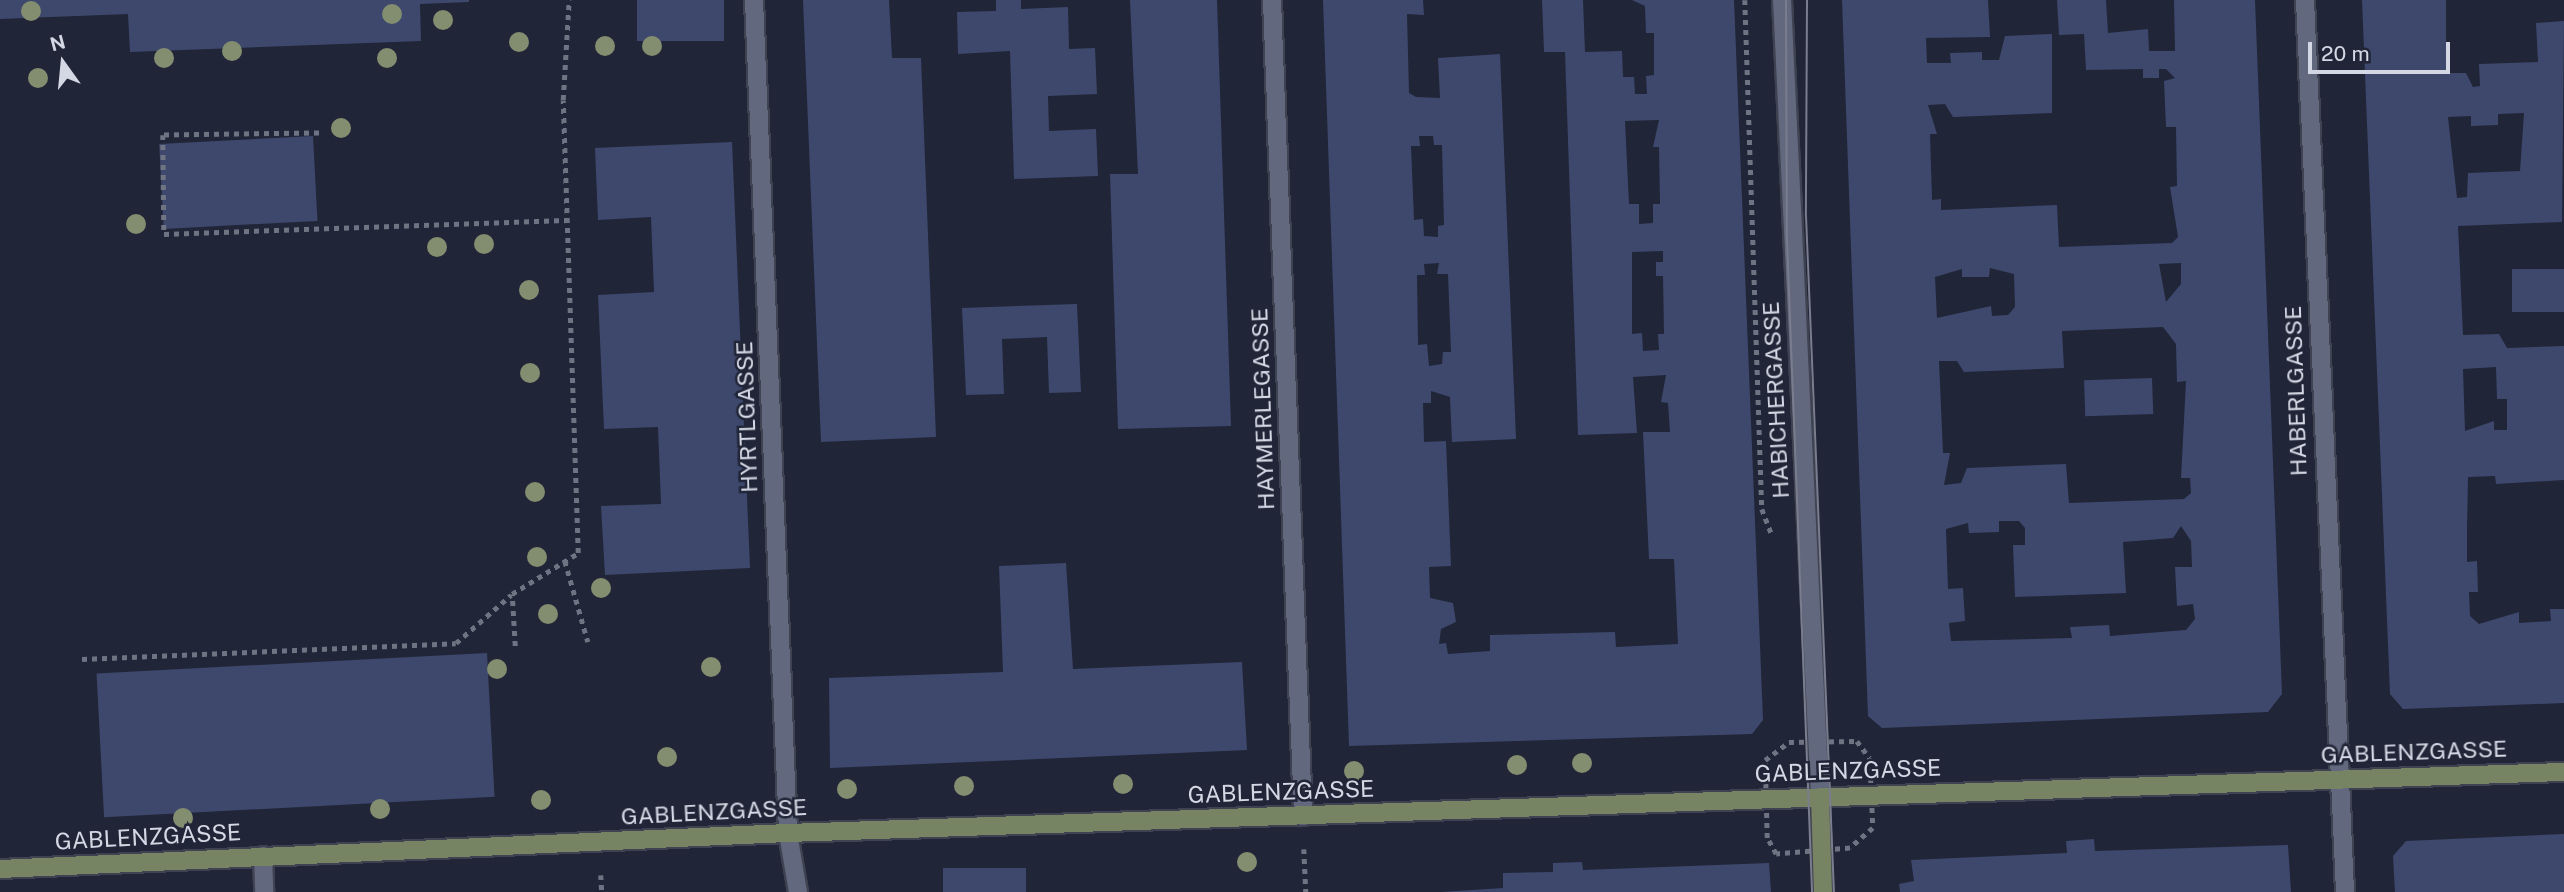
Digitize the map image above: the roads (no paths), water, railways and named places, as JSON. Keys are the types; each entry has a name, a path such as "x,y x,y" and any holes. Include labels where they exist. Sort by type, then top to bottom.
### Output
{"main road":[{"name":"GABLENZGASSE","path":"0,869 788,833 2564,772"},
{"path":"1820,797 1823,892"}],"street":[{"name":"HYRTLGASSE","path":"754,0 788,833 798,892"},
{"name":"HAYMERLEGASSE","path":"1272,0 1303,816"},
{"name":"HABICHERGASSE","path":"1782,0 1820,797"},
{"name":"HABERLGASSE","path":"2305,0 2336,779 2344,892"},
{"path":"262,856 264,892"}],"tram line":[{"path":"1786,0 1787,240 1812,892"},
{"path":"1807,0 1806,216 1834,892"}]}
